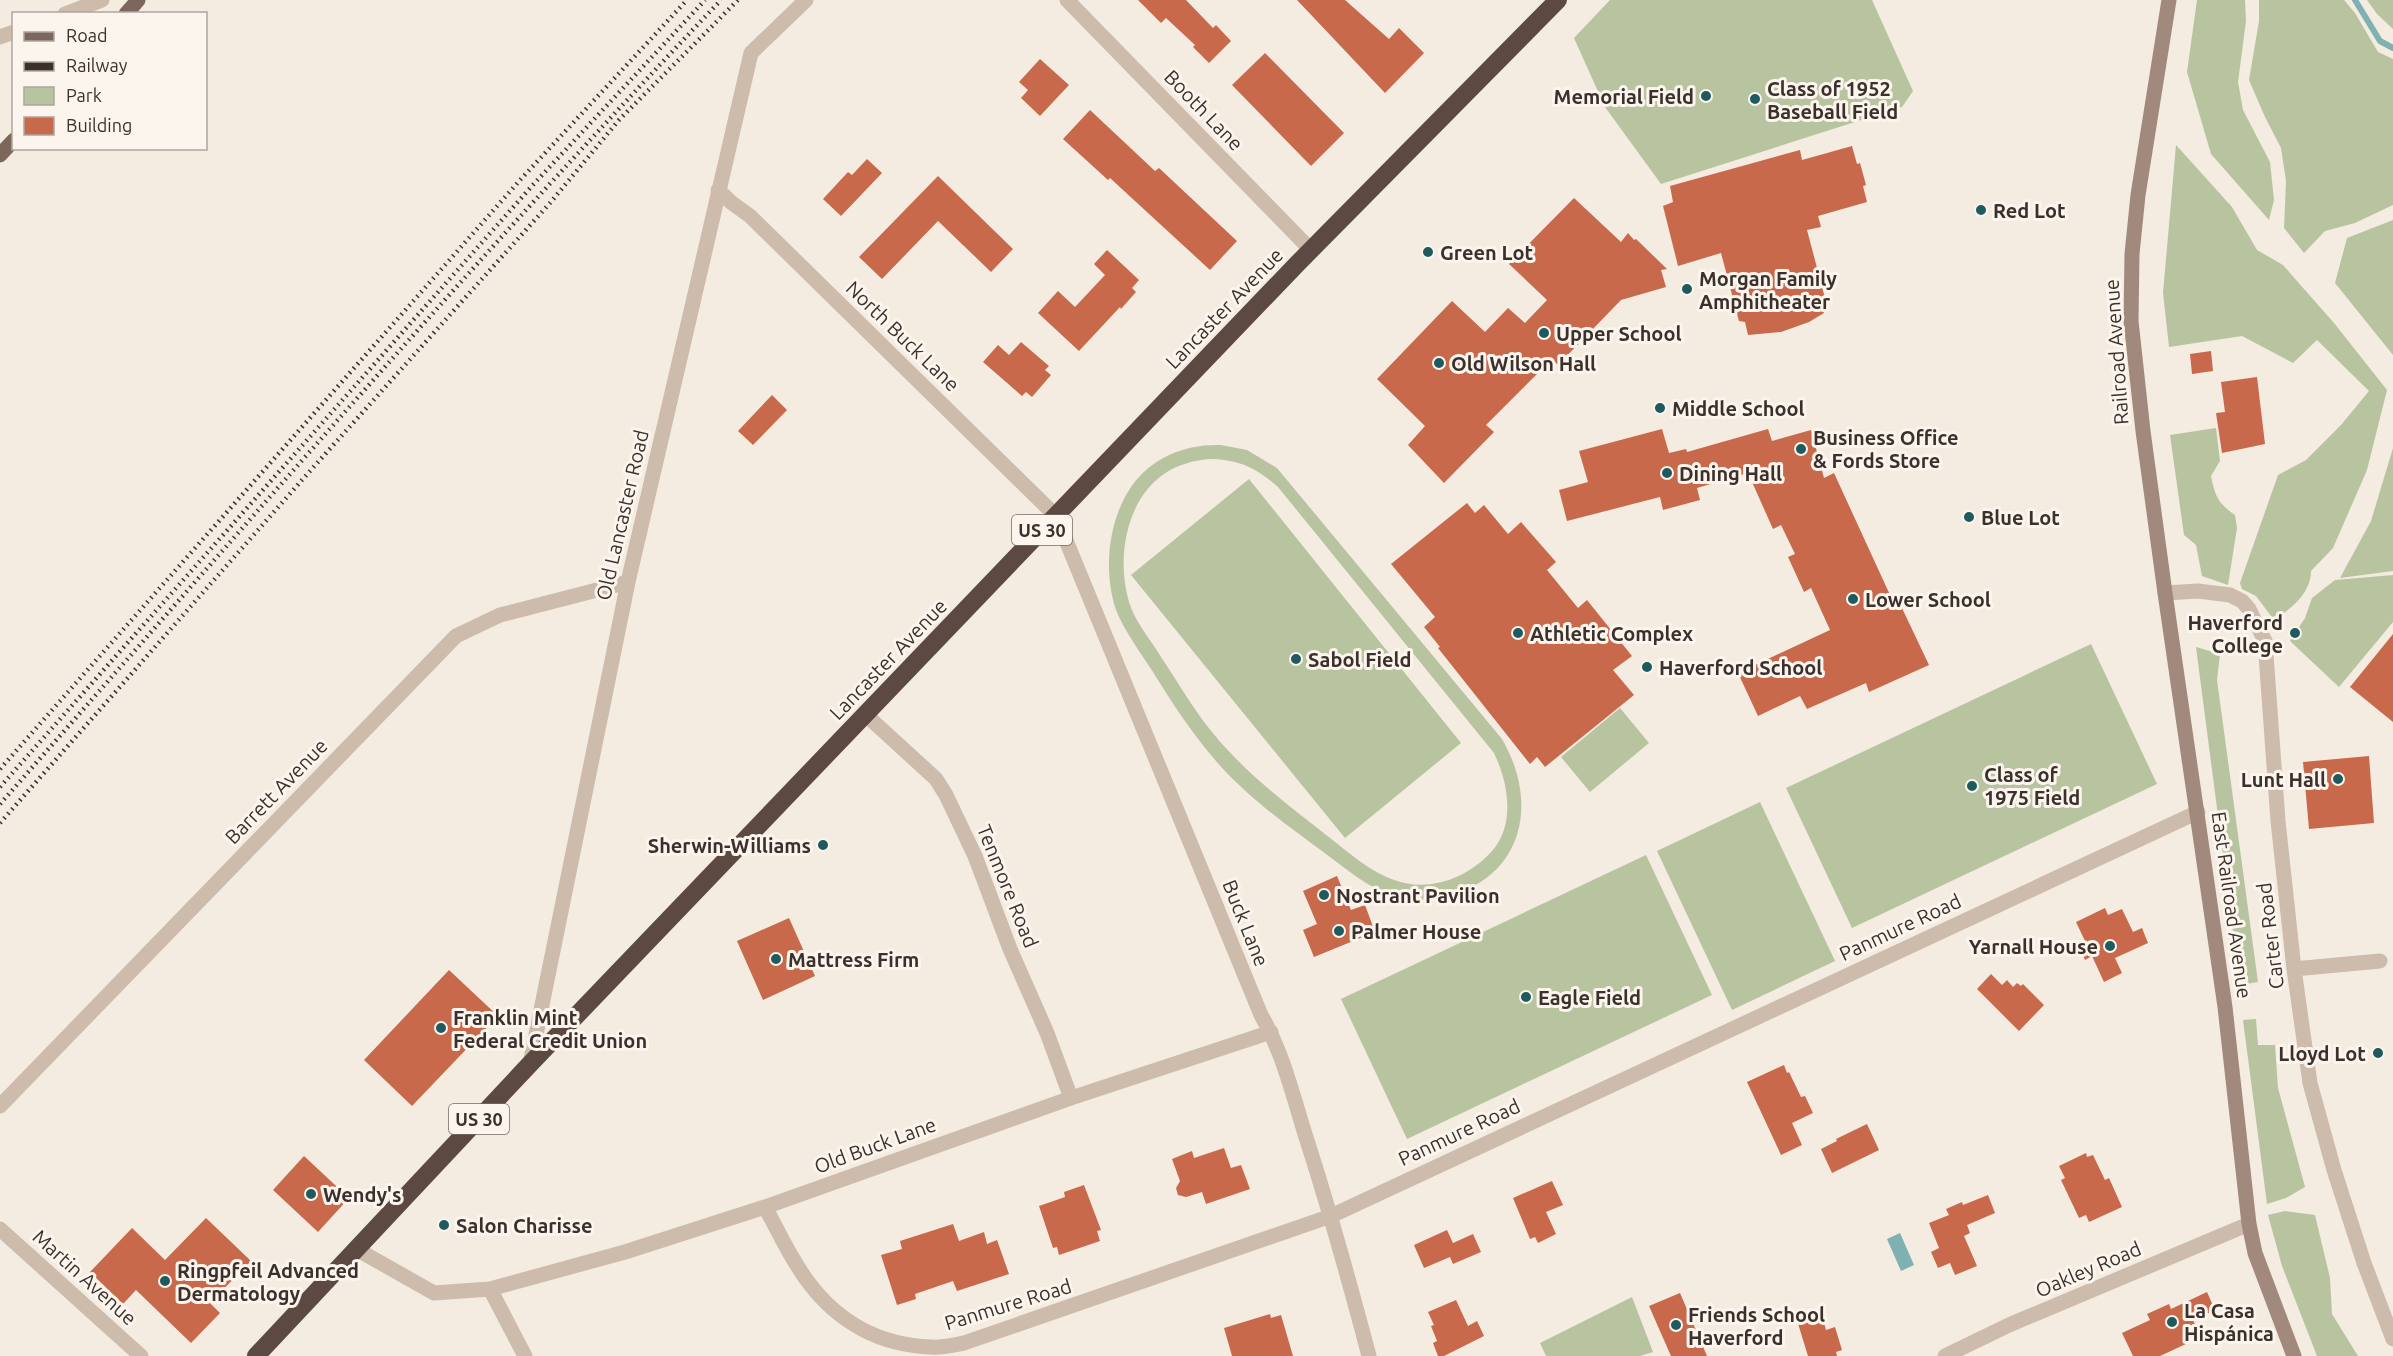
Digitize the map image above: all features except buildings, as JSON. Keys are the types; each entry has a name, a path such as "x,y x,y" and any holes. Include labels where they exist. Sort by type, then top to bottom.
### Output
{"highway":[{"name":"Lancaster Avenue","path":"256,1356 358,1250 530,1064 1548,4"}],"main road":[{"path":"128,12 138,0"},
{"path":"0,155 12,142"}],"street":[{"path":"70,12 102,0"},
{"name":"Old Lancaster Road","path":"530,1064 628,582 751,53 806,0"},
{"name":"Booth Lane","path":"1067,0 1311,250"},
{"name":"Railroad Avenue","path":"2165,593 2133,350 2131,293 2138,195 2169,0"},
{"name":"North Buck Lane","path":"718,190 750,216 1056,516"},
{"name":"Buck Lane","path":"1056,516 1261,1015 1271,1032 1281,1058 1331,1216 1369,1356"},
{"name":"Barrett Avenue","path":"0,1106 456,636 500,615 628,582"},
{"name":"Carter Road","path":"2165,593 2198,591 2230,595 2242,601 2249,609 2265,641 2278,820 2294,969 2313,1094 2340,1191 2393,1339"},
{"name":"East Railroad Avenue","path":"2165,593 2226,1017 2249,1224 2255,1253 2294,1356"},
{"name":"Tenmore Road","path":"866,715 936,779 946,795 975,856 1071,1098"},
{"name":"Panmure Road","path":"765,1207 808,1282 836,1314 864,1332 896,1342 932,1347 973,1341 1331,1216 2198,812"},
{"path":"2294,969 2380,961"},
{"name":"Old Buck Lane","path":"358,1250 434,1293 490,1289 625,1252 765,1207 1071,1098 1271,1032"},
{"name":"Oakley Road","path":"1944,1356 2009,1325 2249,1224"},
{"name":"Martin Avenue","path":"0,1229 141,1356"},
{"path":"490,1289 525,1356"}],"green space":[{"name":"Class of 1952 Baseball Field","path":"1610,0 1872,0 1913,91 1902,107 1661,184 1605,107 1574,38"},
{"path":"2197,0 2245,0 2246,21 2238,82 2243,110 2270,162 2274,200 2269,220 2211,154 2187,72"},
{"path":"2259,0 2344,0 2355,13 2378,52 2393,59 2393,205 2355,223 2325,231 2304,253 2284,228 2286,181 2281,148 2249,80 2259,21"},
{"path":"2367,0 2393,0 2393,29 2377,14"},
{"path":"2176,145 2232,207 2257,250 2283,265 2334,323 2387,390 2367,470 2333,548 2311,571 2308,586 2299,600 2274,620 2256,596 2242,589 2240,583 2278,475 2306,460 2341,425 2369,391 2317,340 2293,363 2242,336 2169,347 2163,293"},
{"path":"2393,220 2393,355 2335,283 2347,238"},
{"path":"2216,428 2220,461 2211,476 2218,498 2235,515 2237,528 2228,585 2202,576 2196,545 2184,535 2170,435"},
{"path":"1208,445 1247,450 1277,468 1502,739 1519,783 1521,814 1513,845 1496,870 1485,879 1458,893 1429,900 1400,898 1380,891 1361,880 1268,810 1228,774 1191,729 1133,642 1116,610 1112,595 1110,547 1117,515 1131,487 1159,460 1182,450","holes":["1219,459 1255,470 1278,487 1494,753 1506,790 1507,816 1500,840 1492,851 1471,869 1447,881 1421,885 1407,884 1385,877 1353,856 1268,788 1225,747 1198,714 1139,624 1129,602 1124,578 1124,553 1128,528 1137,505 1150,486 1167,472 1186,463"]},
{"path":"2393,448 2393,571 2340,578 2371,521"},
{"name":"Sabol Field","path":"1249,479 1461,743 1345,838 1131,575"},
{"path":"2393,575 2393,622 2339,687 2290,641 2305,618 2312,598 2335,580"},
{"name":"Class of 1975 Field","path":"2091,644 2157,784 1852,928 1786,788"},
{"path":"2196,647 2220,654 2217,680 2258,982 2240,985"},
{"path":"1620,708 1649,743 1590,792 1561,757"},
{"path":"1760,802 1835,961 1732,1010 1657,851"},
{"name":"Eagle Field","path":"1646,855 1712,995 1407,1139 1341,999"},
{"path":"2256,1019 2258,1045 2275,1045 2278,1088 2305,1187 2286,1198 2267,1204 2243,1020"},
{"path":"2285,1211 2315,1215 2330,1278 2332,1314 2358,1356 2317,1356 2282,1266 2268,1215"},
{"path":"1632,1297 1653,1352 1640,1356 1546,1356 1540,1343"}],"water":[{"path":"1900,1233 1914,1265 1901,1271 1887,1239"}],"waterway":[{"path":"2355,0 2380,41 2393,48"}],"railway":[{"path":"0,769 521,179 687,0"},
{"path":"0,787 531,187 705,0"},
{"path":"0,804 447,298 721,0"},
{"path":"0,823 550,203 619,120 738,0"}],"place":[{"name":"Memorial Field","path":"1706,96"},
{"name":"Class of 1952 Baseball Field","path":"1755,99"},
{"name":"Red Lot","path":"1981,210"},
{"name":"Green Lot","path":"1428,252"},
{"name":"Morgan Family Amphitheater","path":"1687,289"},
{"name":"Upper School","path":"1544,333"},
{"name":"Old Wilson Hall","path":"1439,363"},
{"name":"Middle School","path":"1660,408"},
{"name":"Business Office & Fords Store","path":"1801,449"},
{"name":"Dining Hall","path":"1667,473"},
{"name":"Blue Lot","path":"1969,517"},
{"name":"Lower School","path":"1853,599"},
{"name":"Athletic Complex","path":"1518,633"},
{"name":"Haverford College","path":"2295,633"},
{"name":"Sabol Field","path":"1296,659"},
{"name":"Haverford School","path":"1647,667"},
{"name":"Lunt Hall","path":"2338,779"},
{"name":"Class of 1975 Field","path":"1972,786"},
{"name":"Sherwin-Williams","path":"823,845"},
{"name":"Nostrant Pavilion","path":"1324,895"},
{"name":"Palmer House","path":"1339,931"},
{"name":"Yarnall House","path":"2110,946"},
{"name":"Mattress Firm","path":"776,959"},
{"name":"Eagle Field","path":"1526,997"},
{"name":"Franklin Mint Federal Credit Union","path":"441,1028"},
{"name":"Lloyd Lot","path":"2378,1053"},
{"name":"Wendy's","path":"311,1194"},
{"name":"Salon Charisse","path":"444,1225"},
{"name":"Ringpfeil Advanced Dermatology","path":"165,1281"},
{"name":"La Casa Hispánica","path":"2172,1322"},
{"name":"Friends School Haverford","path":"1676,1325"}]}
